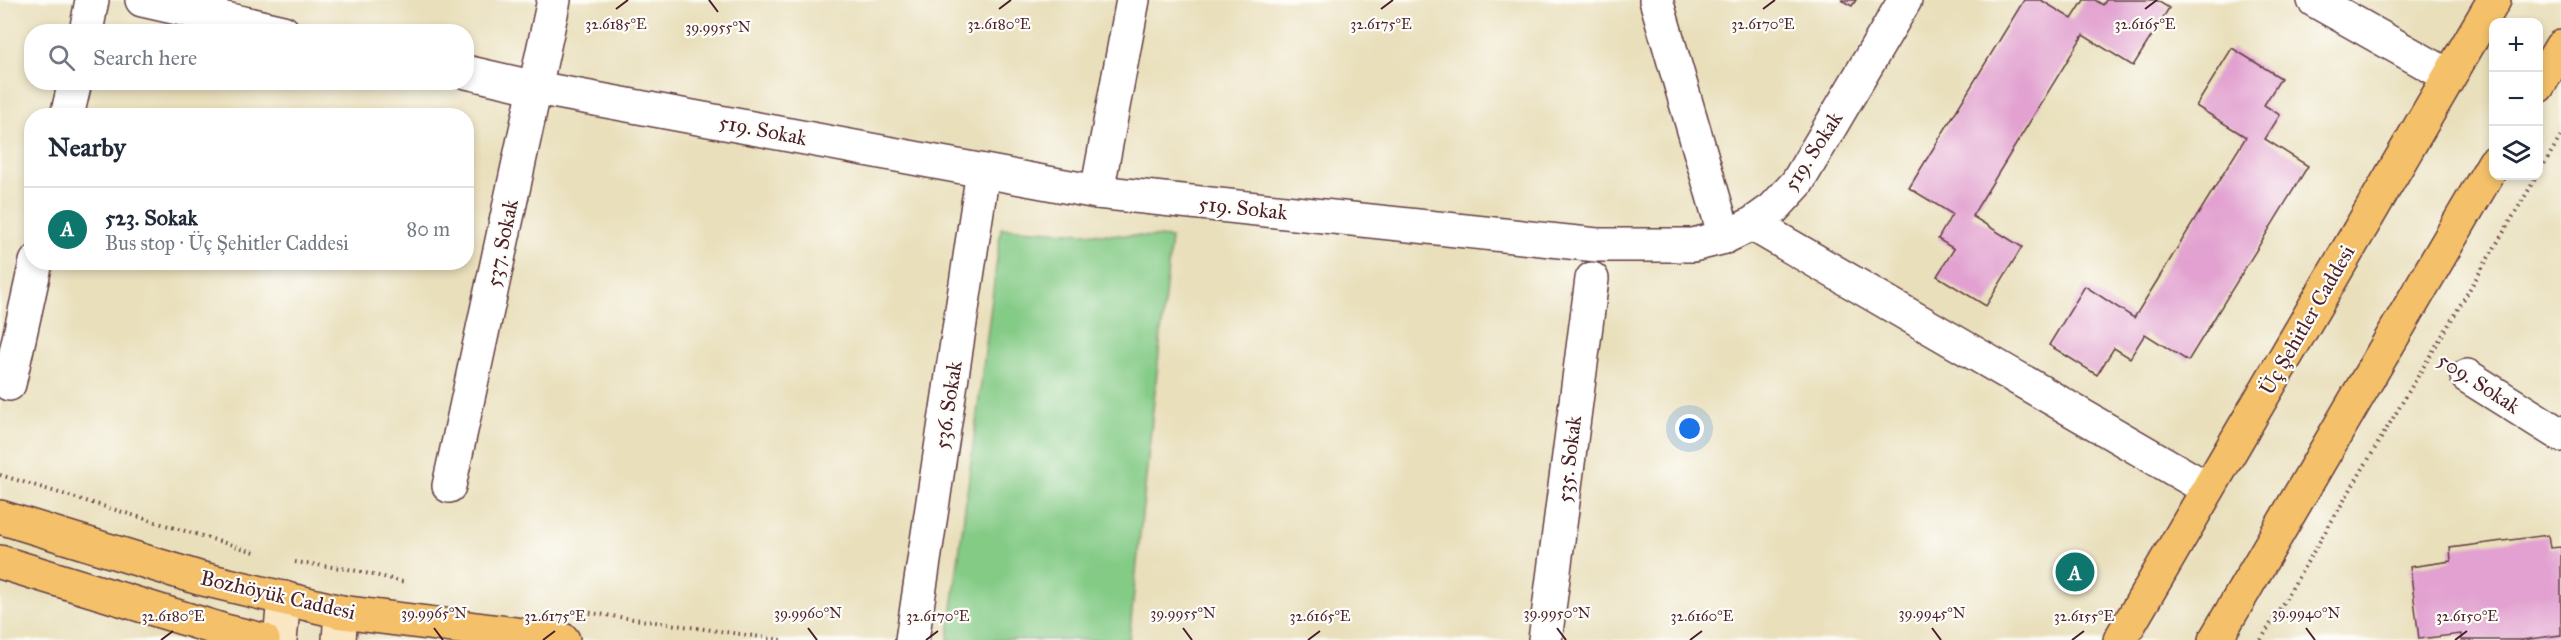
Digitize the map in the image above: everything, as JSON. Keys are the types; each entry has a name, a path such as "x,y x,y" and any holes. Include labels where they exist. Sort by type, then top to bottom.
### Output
{"main road":[{"name":"Üç Şehitler Caddesi","path":"2120,640 2494,0"},
{"path":"2543,78 2561,47"},
{"path":"2215,640 2489,170"},
{"name":"Bozhöyük Caddesi","path":"0,517 199,578 284,598 340,626 569,626"},
{"path":"0,562 225,631 263,640"},
{"path":"280,640 284,598"}],"street":[{"path":"88,24 93,0"},
{"path":"142,0 248,24"},
{"name":"537. Sokak","path":"449,486 554,0"},
{"path":"1097,192 1133,0"},
{"path":"1656,0 1738,231 2208,489"},
{"name":"519. Sokak","path":"474,74 536,88 1097,192 1597,245 1666,247 1693,245 1738,231 1773,209 1797,183 1905,0"},
{"path":"2314,0 2449,76"},
{"path":"70,108 73,90"},
{"name":"536. Sokak","path":"912,640 983,171"},
{"path":"9,384 34,270"},
{"name":"535. Sokak","path":"1545,640 1592,279"},
{"name":"509. Sokak","path":"2467,376 2561,435"}],"path":[{"path":"2543,167 2561,136"},
{"path":"2261,640 2535,180"},
{"name":"509. Sokak","path":"2396,330 2467,376"},
{"path":"0,475 259,554"},
{"path":"292,562 348,569 414,584"},
{"path":"569,626 782,640"}],"green space":[{"path":"1001,228 1171,238 1129,640 948,640"}],"building":[{"path":"1841,0 1856,0 1852,6"},
{"path":"2024,0 2041,0 2072,19 2084,0 2095,0 2103,5 2106,0 2156,0 2169,8 2133,66 2083,35 1972,216 2022,247 1986,306 1937,276 1954,249 1938,239 1952,214 1909,188"},
{"path":"2232,48 2281,78 2264,105 2280,115 2265,139 2308,166 2188,361 2145,334 2130,358 2114,348 2097,375 2049,345 2085,286 2134,318 2246,137 2196,106"},
{"path":"2548,535 2550,548 2561,547 2561,635 2522,640 2462,640 2461,634 2419,639 2410,567 2451,561 2450,548"}],"place":[{"name":"523. Sokak","path":"2075,572"}]}
